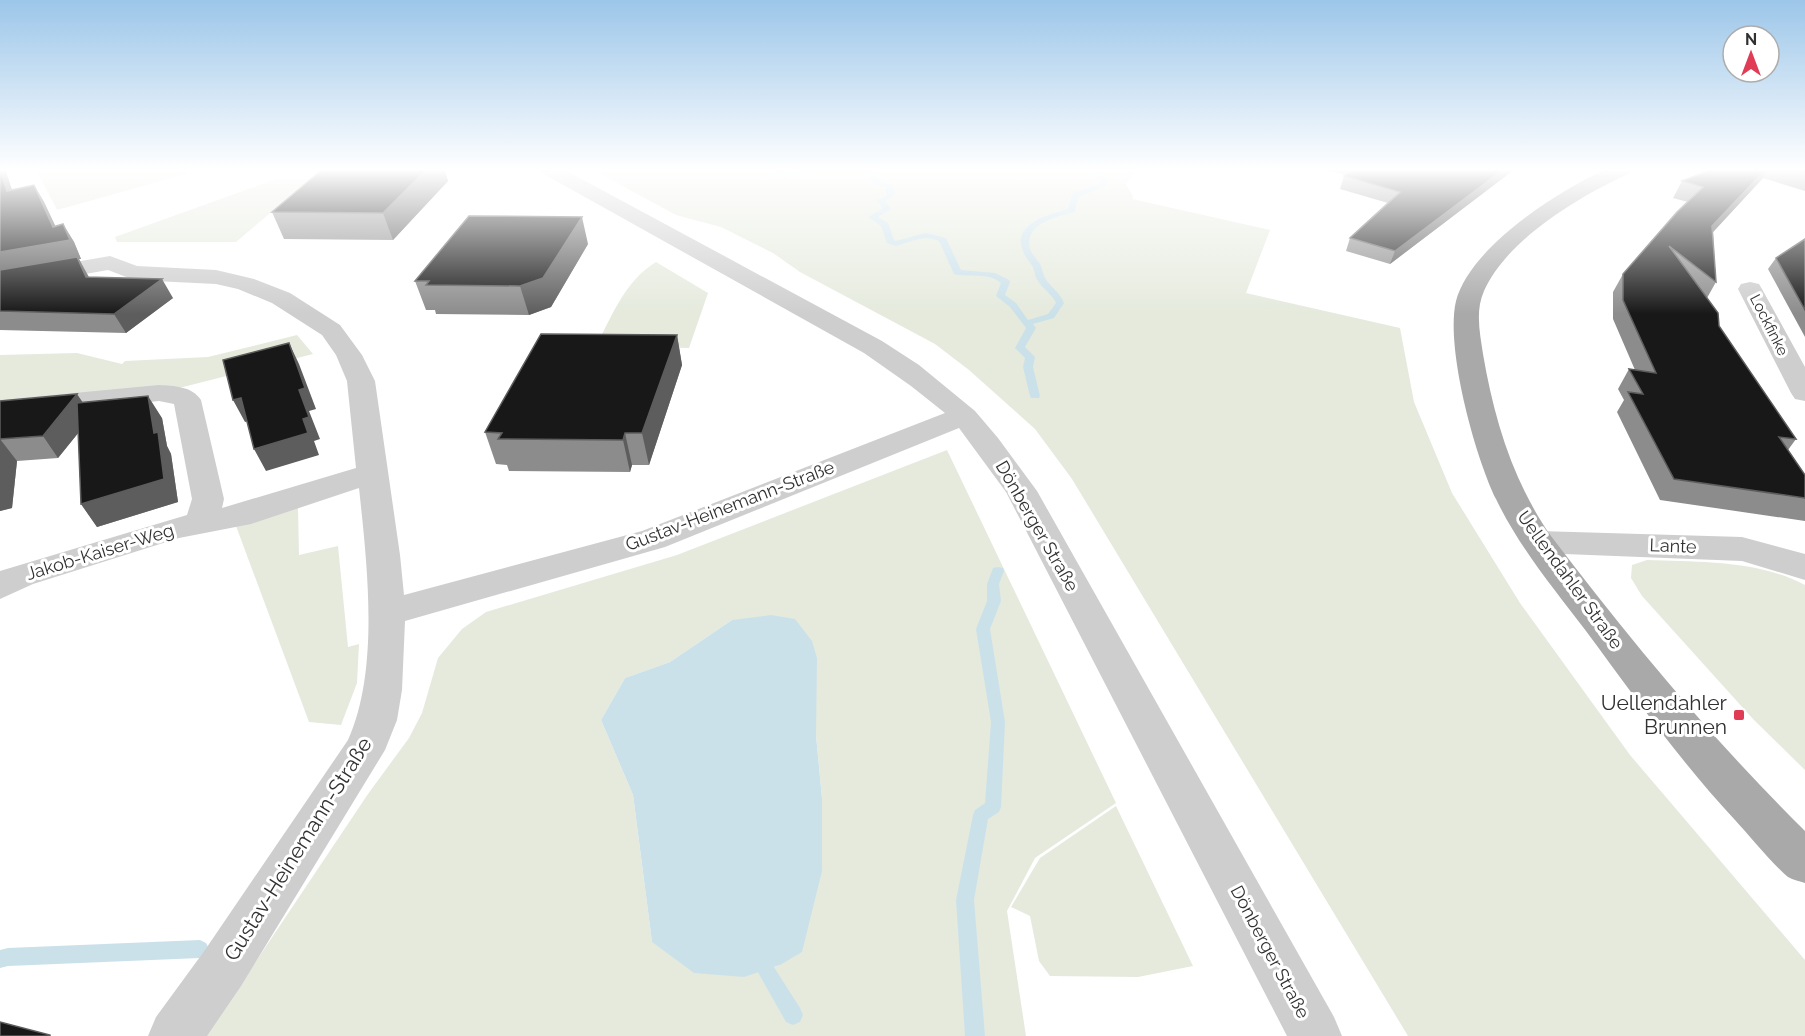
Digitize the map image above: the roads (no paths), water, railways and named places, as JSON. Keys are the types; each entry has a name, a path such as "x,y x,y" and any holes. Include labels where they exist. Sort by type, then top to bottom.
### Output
{"main road":[{"name":"Uellendahler Straße","path":"1541,217 1530,225 1483,272 1471,292 1466,321 1482,416 1500,472 1513,501 1539,542 1686,735 1805,862"}],"street":[{"name":"Dönberger Straße","path":"638,217 864,341 911,372 964,416 989,445 1021,491 1315,1036"},
{"name":"Gustav-Heinemann-Straße","path":"0,282 110,263 134,273 189,274 246,284 281,298 331,330 349,355 361,381 383,555 387,613 382,690 377,720 364,750 223,968 175,1036"},
{"name":"Lockfinke","path":"1750,289 1805,393"},
{"path":"0,409 159,393 175,394 187,400 208,500 202,522"},
{"name":"Gustav-Heinemann-Straße","path":"387,613 653,539 964,416"},
{"name":"Jakob-Kaiser-Weg","path":"0,586 21,575 202,522 239,516 372,473"},
{"name":"Lante","path":"1539,542 1742,549 1805,568"}],"water":[{"path":"771,615 795,619 812,641 817,658 816,735 822,798 822,871 802,952 780,965 744,977 694,973 652,942 633,795 601,720 625,678 670,662 732,620"}],"waterway":[{"path":"873,217 885,225 890,241 896,244 914,238 937,237 943,240 957,272 989,274 1001,278 1006,282 1000,296 1013,305 1026,323"},
{"path":"1026,323 1051,316 1060,303 1055,293 1042,280 1026,250 1027,233 1039,222 1049,217"},
{"path":"1026,323 1031,328 1020,348 1030,357 1028,367 1035,396"},
{"path":"975,1036 965,900 981,815 993,807 998,722 983,629 994,601 993,584 998,571"},
{"path":"0,959 200,949"},
{"path":"766,970 793,1015"}],"place":[{"name":"Uellendahler Brunnen","path":"1739,715"}]}
